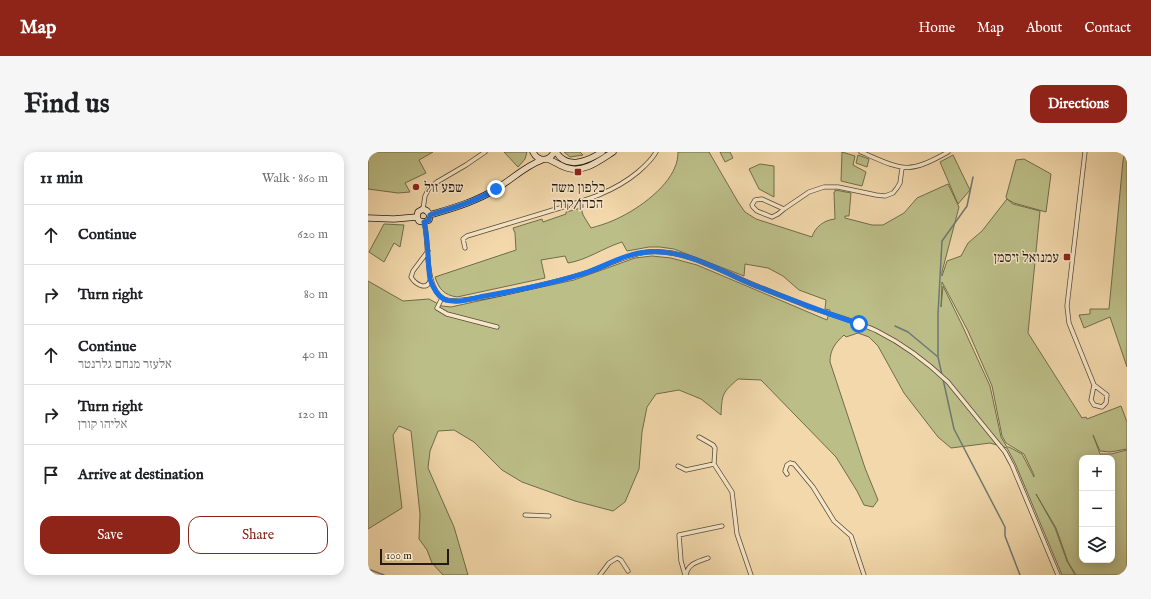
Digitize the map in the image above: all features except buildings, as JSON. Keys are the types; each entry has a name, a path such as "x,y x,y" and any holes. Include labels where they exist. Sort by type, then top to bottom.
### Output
{"street":[{"path":"417,217 418,212 423,209 425,196 429,188 485,152"},
{"path":"532,152 536,157 567,168 578,168 594,164 613,152"},
{"path":"525,168 530,161 532,152"},
{"path":"430,215 458,207 478,199 504,184 525,168 551,157 555,152 562,159 575,163 586,161 602,152"},
{"path":"465,248 463,238 467,236 578,203 607,192 642,169 653,158 656,152"},
{"path":"861,152 888,164 902,168 920,166 948,152"},
{"path":"1084,152 1067,306 1069,323 1094,385 1106,395 1106,403 1102,407 1094,406 1090,400 1094,385"},
{"path":"784,209 762,199 755,200 752,205 757,211 772,216 778,214 809,192 824,187 838,187 876,196 885,196 898,188 902,168"},
{"path":"423,209 427,210 430,215"},
{"path":"424,222 429,220 430,215"},
{"path":"368,218 394,219 417,217"},
{"path":"417,217 420,221 424,222 427,234 430,281 434,289 442,298 446,300 458,301 513,291 586,273 628,256 648,252 659,252 682,256 708,264 811,308 876,331 905,348 938,372 948,382 1004,452 1012,465 1058,575"},
{"path":"428,250 413,271 411,277 421,286 426,286 430,281"},
{"path":"442,298 437,308 446,314 497,327"},
{"path":"699,437 716,448 714,464 732,492 737,534 751,575"},
{"path":"787,474 785,471 787,465 790,463 794,464 813,487 834,521 851,536 864,575"},
{"path":"678,466 686,470 714,464"},
{"path":"525,515 549,516"},
{"path":"686,575 680,562 679,536 722,526"},
{"path":"600,575 609,563 617,558 621,560 628,572"},
{"path":"686,575 687,569 690,566 708,558"}],"green space":[{"path":"368,152 433,152 419,160 426,173 405,183 410,192 398,193 368,189"},
{"path":"504,152 527,152 525,159 518,167"},
{"path":"564,152 580,152 583,155 570,157"},
{"path":"678,152 709,152 745,212 756,219 812,237 815,230 820,225 835,219 835,190 851,193 849,216 845,216 845,218 872,225 883,225 904,213 917,198 948,184 959,207 942,276 947,261 961,256 968,243 982,231 1007,199 1013,204 1040,211 1028,333 1082,418 1086,417 1087,419 1121,406 1127,422 1127,449 1110,452 1100,451 1093,435 1100,454 1111,454 1127,450 1127,575 1076,575 1068,562 1056,528 1036,494 1055,528 1067,561 1075,575 1062,575 1015,463 1007,448 990,443 951,448 938,437 904,393 878,346 869,337 858,333 846,337 844,335 841,338 832,350 830,362 865,468 878,500 873,507 864,505 836,457 761,380 738,379 724,394 721,415 701,399 679,390 656,394 647,407 642,432 639,469 625,502 613,511 575,501 522,482 502,470 474,442 454,430 438,431 430,451 428,468 454,527 468,575 443,575 432,563 427,550 419,539 420,514 411,431 399,426 393,435 402,508 368,529 368,281 403,301 429,299 442,306 451,307 574,280 635,258 652,256 671,258 697,265 827,320 830,310 825,309 826,300 799,290 783,276 768,268 745,264 744,276 674,249 649,247 627,251 622,242 588,257 568,263 565,256 541,260 545,278 457,297 445,293 438,285 435,277 516,250 515,233 513,228 542,219 543,222 566,214 566,212 581,208 583,215 591,228 621,217 639,206 657,192 671,176 677,162","holes":["942,282 968,331 992,386 1002,436 1006,443 1024,454 1034,477 1022,454 1007,447 1001,437 990,386 943,286 941,307"]},
{"path":"720,152 730,152 733,158 725,162"},
{"path":"842,152 855,156 853,165 866,172 862,186 841,181"},
{"path":"1125,152 1127,152 1127,367 1110,317 1084,328 1079,315 1090,314 1090,309 1109,309"},
{"path":"858,155 869,159 867,167 856,163"},
{"path":"953,155 970,190 958,204 940,162"},
{"path":"1024,159 1051,174 1046,212 1014,203 1006,197 1016,160"},
{"path":"760,164 774,166 774,197 759,189 749,169"},
{"path":"384,224 404,225 400,247 394,243 384,262 369,252"}],"waterway":[{"path":"938,356 938,314 942,241 967,206 973,177"},
{"path":"895,326 908,332 938,357 942,375"},
{"path":"943,379 954,429 1005,527 1005,536 1020,575"},
{"path":"368,569 384,575"}],"place":[{"name":"כלפון משה הכהן/קורן","path":"578,172"},
{"name":"שפע זול","path":"416,187"},
{"name":"עמנואל זיסמן","path":"1067,257"}],"route":[{"path":"496,189 478,199 452,209 430,215 429,220 424,222 428,240 430,281 436,292 446,300 458,301 513,291 582,274 617,259 628,256 648,252 659,252 670,253 708,264 746,282 788,299 859,324"}]}
